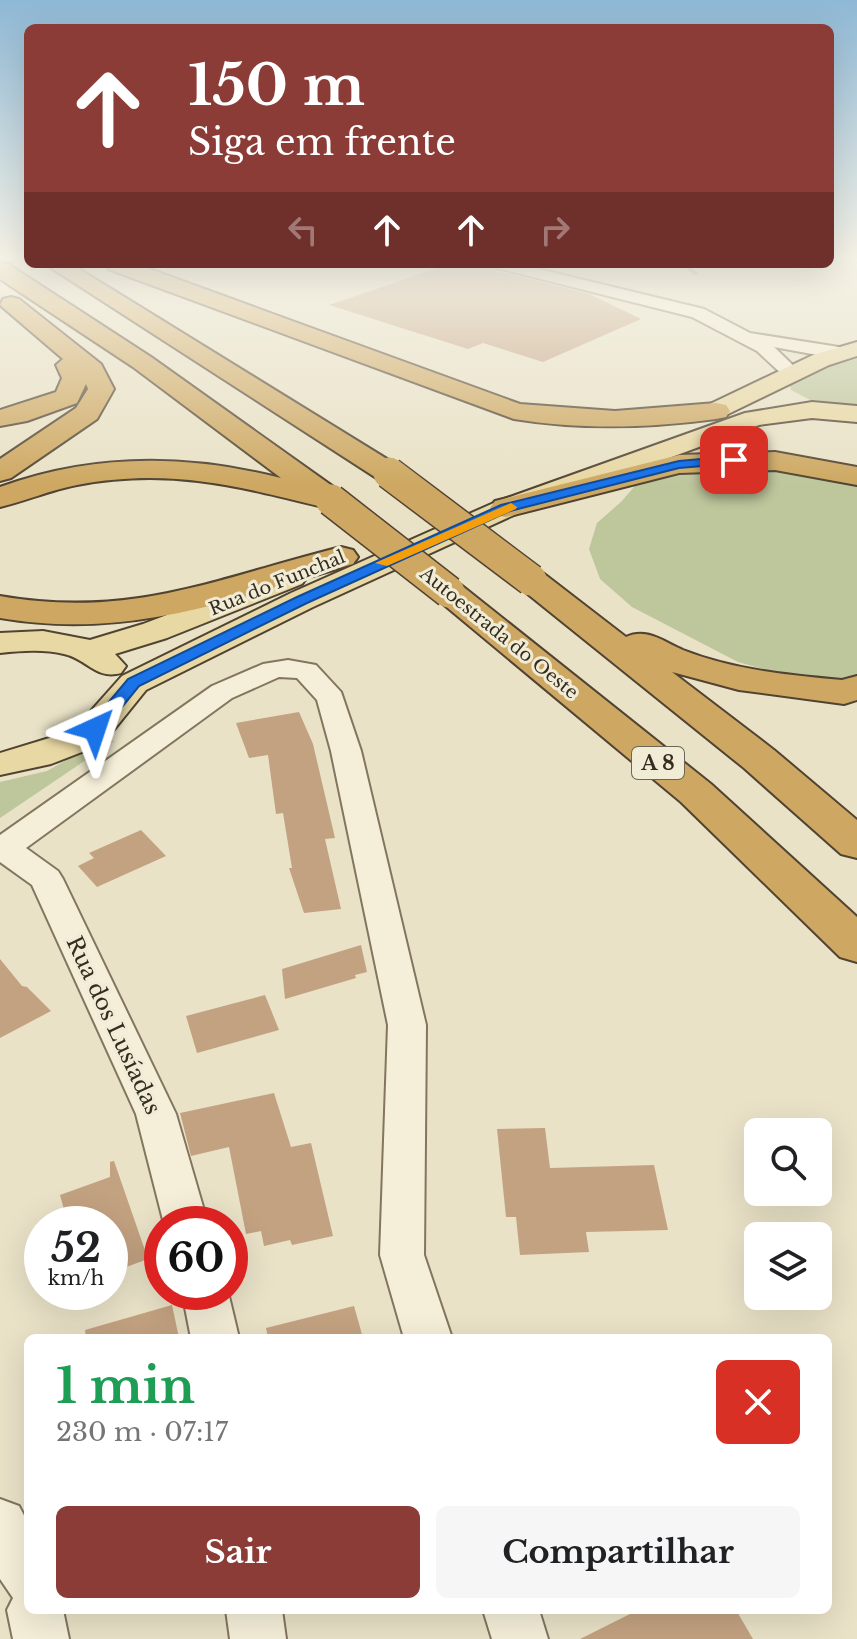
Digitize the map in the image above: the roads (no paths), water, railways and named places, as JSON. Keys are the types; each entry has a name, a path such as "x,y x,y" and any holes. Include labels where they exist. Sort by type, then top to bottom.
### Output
{"highway":[{"path":"0,472 87,413 101,389 92,370 44,332"},
{"name":"Autoestrada do Oeste","path":"97,332 331,500 449,592 696,793 857,945"},
{"path":"165,332 389,473 759,759 857,844"},
{"path":"301,332 514,411 555,419 607,421 716,411"},
{"path":"0,418 67,397 75,378 59,345"},
{"path":"506,508 679,464 775,461 857,476"},
{"path":"0,498 46,484 101,473 153,469 207,471 331,500"},
{"path":"0,607 51,615 106,616 173,603 341,557"},
{"path":"531,580 648,648 700,671 758,683 844,692 857,688"}],"main road":[{"name":"Rua do Funchal","path":"88,651 155,631 597,452 716,411 848,351"},
{"name":"Rua do Funchal","path":"783,378 778,391 785,398 802,406 848,414"},
{"name":"Rua do Funchal","path":"0,764 38,756 69,744 95,729 134,683 183,657 506,508 754,418 812,410 848,414"},
{"name":"Rua do Funchal","path":"10,640 61,643 88,651 107,662 117,677 119,694 111,711"}],"street":[{"path":"736,332 763,347 783,378"},
{"path":"745,337 848,351"},
{"path":"2,849 222,692 273,670 288,668 306,671 331,698 346,751 407,1025 402,1255 427,1334"},
{"name":"Rua dos Lusíadas","path":"2,849 46,879 156,1114 181,1206"},
{"path":"209,1310 214,1334"},
{"path":"0,1525 24,1570"},
{"path":"36,1614 41,1639"},
{"path":"255,1614 258,1639"},
{"path":"512,1614 520,1639"}]}
